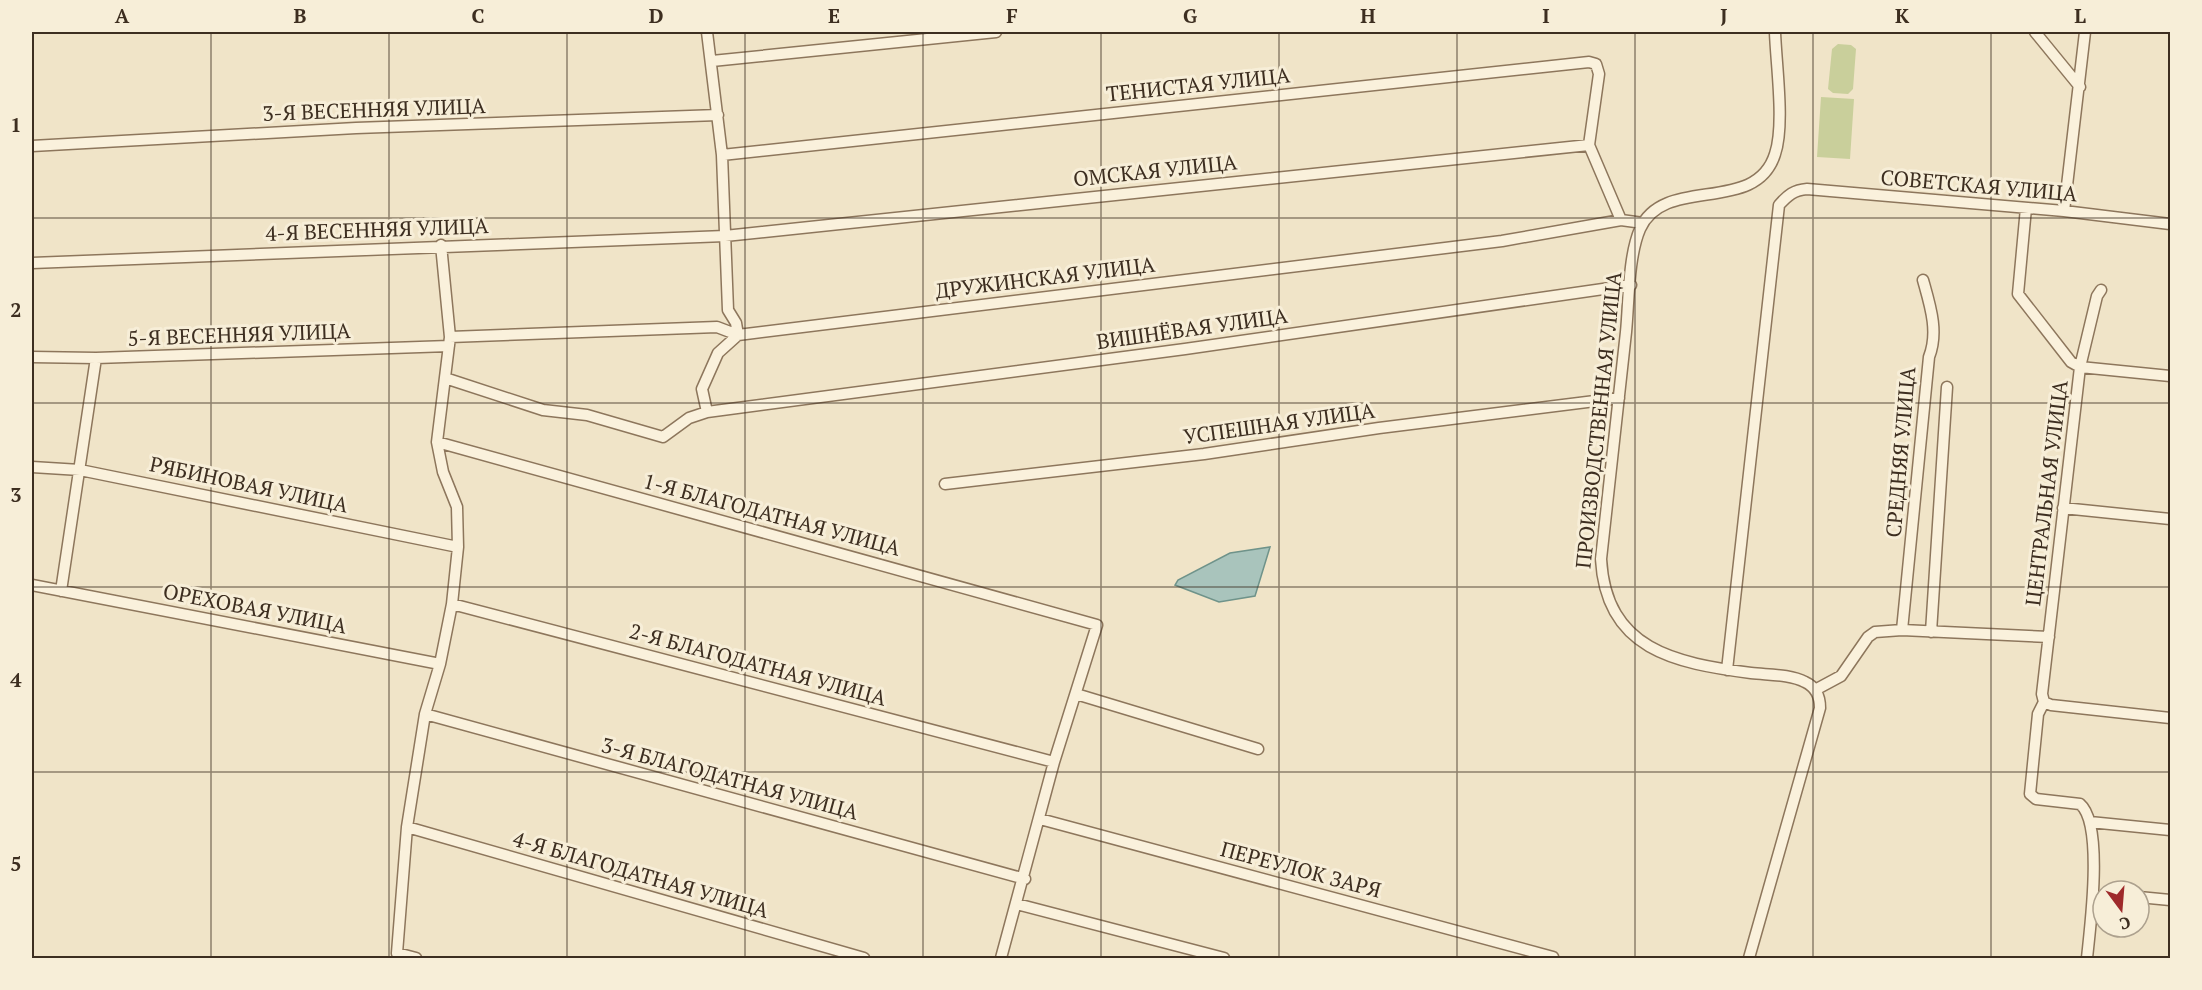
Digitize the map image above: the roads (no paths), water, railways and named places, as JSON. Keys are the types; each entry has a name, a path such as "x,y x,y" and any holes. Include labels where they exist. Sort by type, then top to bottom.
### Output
{"street":[{"path":"707,32 722,155 728,310 736,323 738,335 718,353 702,388 707,412"},
{"path":"712,61 996,32"},
{"path":"1643,223 1657,208 1673,201 1745,187 1759,180 1769,168 1776,153 1779,132 1775,32"},
{"path":"2035,32 2080,87"},
{"path":"2064,212 2085,32"},
{"name":"ТЕНИСТАЯ УЛИЦА","path":"722,155 1589,62 1596,64 1599,74 1589,145"},
{"name":"3-Я ВЕСЕННЯЯ УЛИЦА","path":"32,146 356,128 718,115"},
{"path":"1589,145 1620,220"},
{"name":"ОМСКАЯ УЛИЦА","path":"725,236 1589,145"},
{"name":"СОВЕТСКАЯ УЛИЦА","path":"1727,670 1783,201 1795,190 1807,189 2026,208 2170,224"},
{"path":"2026,208 2018,294 2065,356 2080,367 2170,375"},
{"name":"ДРУЖИНСКАЯ УЛИЦА","path":"449,341 717,327 738,335 1502,241 1620,220 1643,223"},
{"name":"ПРОИЗВОДСТВЕННАЯ УЛИЦА","path":"1643,223 1635,245 1601,559 1603,584 1610,606 1627,630 1643,644 1660,653 1727,670 1796,679 1808,682 1815,690"},
{"name":"4-Я ВЕСЕННЯЯ УЛИЦА","path":"32,263 441,245 725,236"},
{"path":"416,958 397,953 407,827 425,714 440,664 452,604 458,547 457,507 443,472 437,442 449,341 441,245"},
{"name":"СРЕДНЯЯ УЛИЦА","path":"1902,630 1929,357 1932,349 1933,315 1923,280"},
{"name":"ВИШНЁВАЯ УЛИЦА","path":"445,378 543,410 587,415 663,437 689,417 707,412 1630,285"},
{"name":"ЦЕНТРАЛЬНАЯ УЛИЦА","path":"2090,822 2085,808 2080,804 2036,799 2030,794 2038,714 2044,702 2042,694 2080,367 2097,296 2101,290"},
{"name":"5-Я ВЕСЕННЯЯ УЛИЦА","path":"32,357 96,358 449,341"},
{"path":"61,591 96,358"},
{"path":"1931,632 1947,387"},
{"name":"УСПЕШНАЯ УЛИЦА","path":"945,484 1204,454 1379,428 1619,398"},
{"name":"1-Я БЛАГОДАТНАЯ УЛИЦА","path":"437,442 1097,625 1076,694"},
{"name":"РЯБИНОВАЯ УЛИЦА","path":"32,467 80,470 458,547"},
{"path":"2063,508 2170,519"},
{"name":"ОРЕХОВАЯ УЛИЦА","path":"32,585 440,664"},
{"name":"2-Я БЛАГОДАТНАЯ УЛИЦА","path":"452,604 1054,762"},
{"path":"1749,958 1820,708 1820,698 1815,690 1841,676 1868,637 1875,632 1902,630 2049,637"},
{"path":"1001,958 1054,762 1076,694 1258,749"},
{"path":"2044,702 2051,705 2170,718"},
{"name":"3-Я БЛАГОДАТНАЯ УЛИЦА","path":"425,714 1024,879"},
{"name":"ПЕРЕУЛОК ЗАРЯ","path":"1040,819 1552,957"},
{"path":"2097,879 2090,822 2170,830"},
{"name":"4-Я БЛАГОДАТНАЯ УЛИЦА","path":"407,827 864,958"},
{"path":"2151,898 2170,900"},
{"path":"1017,904 1224,958"},
{"path":"2087,958 2091,936"}],"water":[{"path":"1270,547 1255,596 1219,602 1175,585 1178,580 1230,553"}]}
